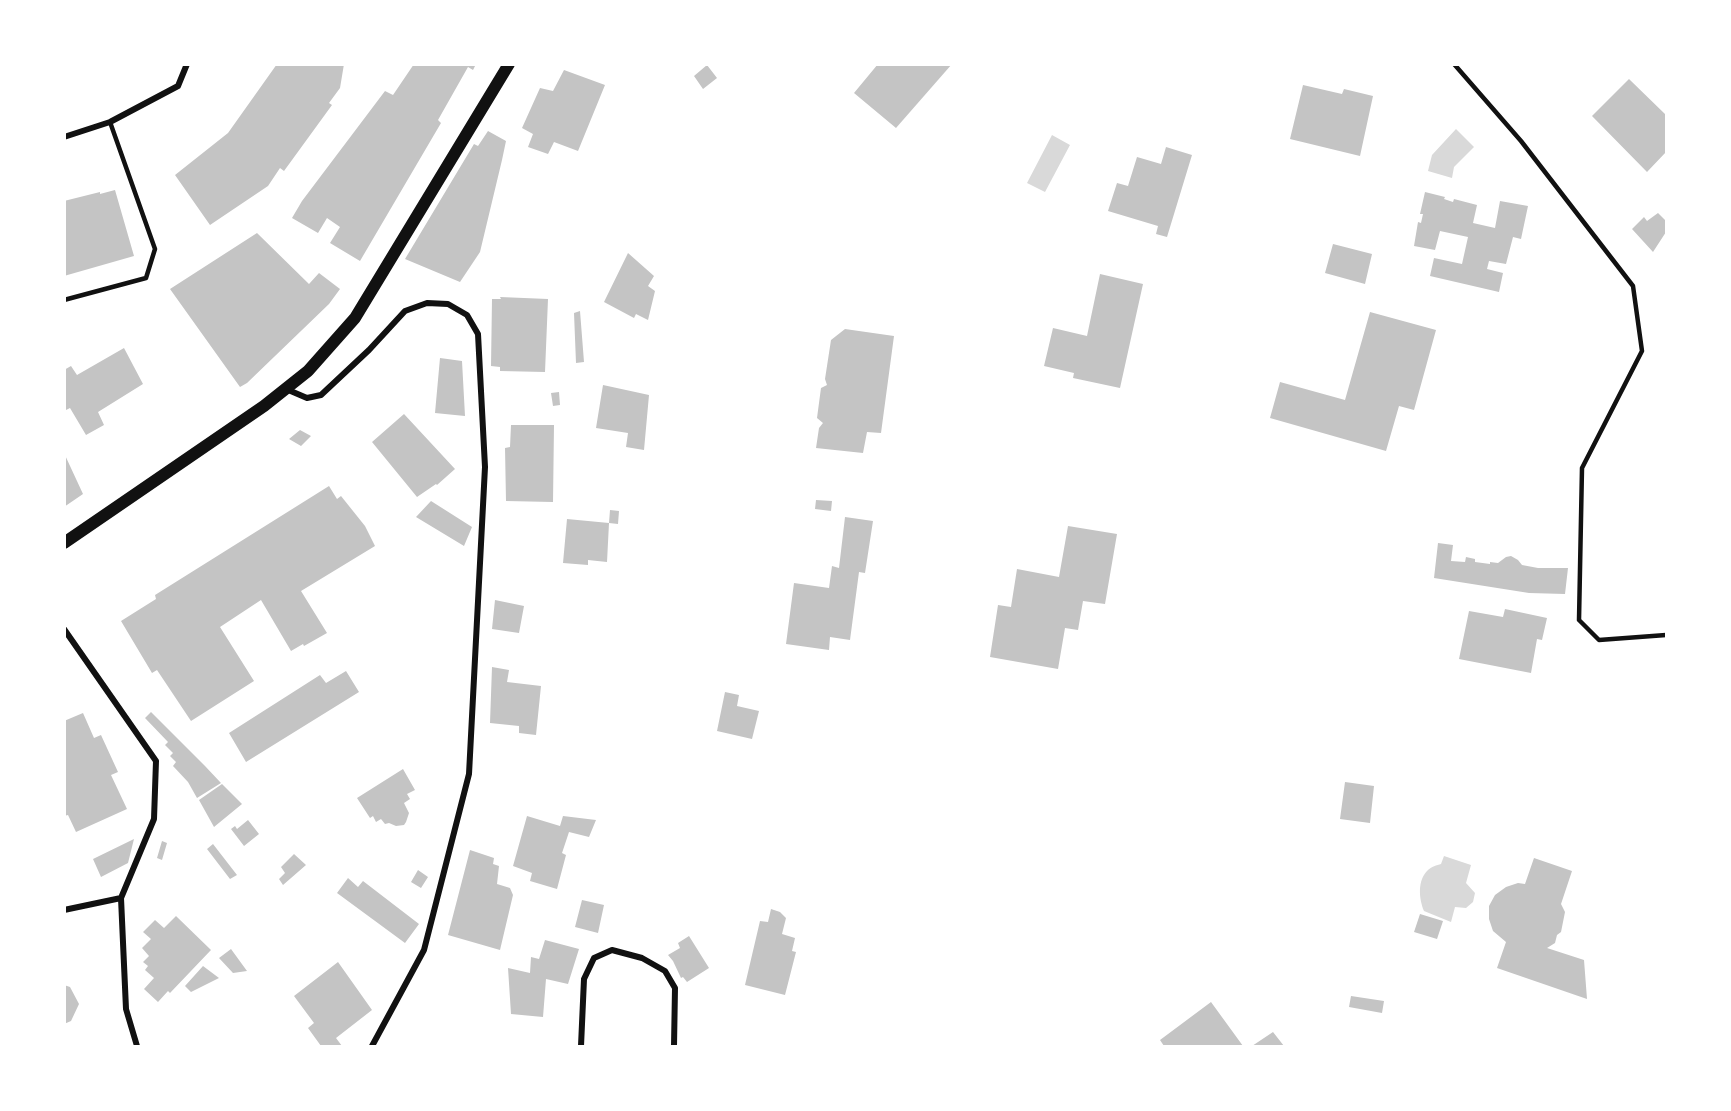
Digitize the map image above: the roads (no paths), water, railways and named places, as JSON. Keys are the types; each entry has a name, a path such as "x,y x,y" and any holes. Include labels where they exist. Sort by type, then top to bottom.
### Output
{"main road":[{"path":"64,543 286,389 308,371 355,318 508,64"}],"street":[{"path":"64,137 111,122 178,86 188,64"},
{"path":"286,389 307,398 321,395 369,350 405,311 427,303 448,304 467,315 478,334 485,467 469,774 424,950 372,1047"},
{"path":"64,629 156,761 154,819 121,898 126,1009 137,1047"},
{"path":"64,910 121,898"},
{"path":"581,1047 584,979 594,958 612,950 642,958 665,971 675,988 674,1047"}],"lane":[{"path":"1454,64 1521,141 1633,286 1642,351 1582,468 1579,620 1599,640 1666,635"},
{"path":"64,300 146,278 155,249 111,122"}]}
